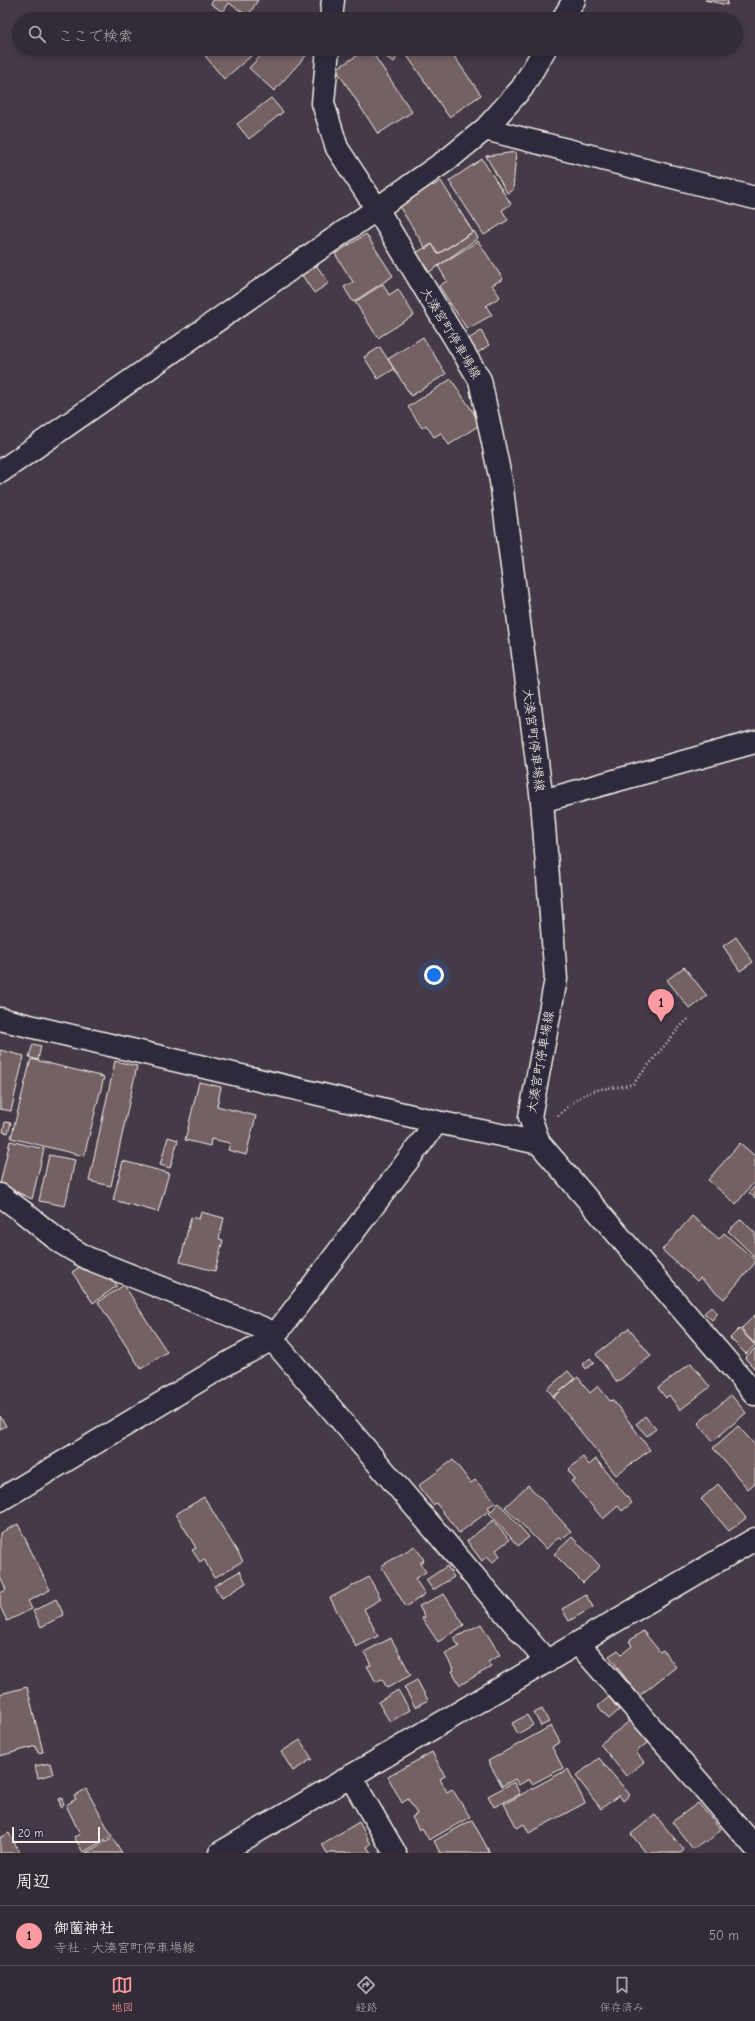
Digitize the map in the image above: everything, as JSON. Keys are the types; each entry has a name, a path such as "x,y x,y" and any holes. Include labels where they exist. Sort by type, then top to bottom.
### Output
{"street":[{"path":"332,12 333,0"},
{"path":"567,12 574,0"},
{"name":"大湊宮町停車場線","path":"327,56 323,103 337,148 377,209 480,380 501,481 542,800 556,979 530,1117 538,1139 755,1394"},
{"path":"2,466 451,157 485,129 522,88 541,56"},
{"path":"485,129 755,198"},
{"path":"542,800 755,742"},
{"path":"0,1019 437,1122 538,1139"},
{"path":"0,1500 230,1362 272,1339 437,1122"},
{"path":"0,1195 60,1242 87,1258 265,1329 548,1662"},
{"path":"220,1853 548,1662 755,1539"},
{"path":"578,1643 755,1847"},
{"path":"350,1776 395,1853"}],"path":[{"path":"538,1139 570,1104 593,1091 622,1088 633,1084 678,1028 688,1019"}],"building":[{"path":"213,0 258,0 250,12 242,12 229,3 223,12 211,4"},
{"path":"705,0 728,0 727,5"},
{"path":"205,56 251,56 224,79"},
{"path":"260,56 306,56 274,91 249,68"},
{"path":"356,56 375,56 412,112 378,134 336,69"},
{"path":"384,56 398,56 394,62"},
{"path":"407,56 454,56 481,95 449,117"},
{"path":"271,98 283,112 249,139 237,124"},
{"path":"516,152 513,190 507,193 486,156"},
{"path":"482,159 511,204 502,210 508,220 484,235 449,181"},
{"path":"441,181 473,232 438,254 432,244 426,249 397,203 429,182 433,186"},
{"path":"474,231 478,238 425,275 412,255 432,244 438,254"},
{"path":"366,234 393,276 353,302 344,287 353,282 335,254"},
{"path":"478,241 503,279 492,285 500,297 486,306 492,315 467,329 439,286 447,281 438,266"},
{"path":"314,262 329,283 314,293 300,272"},
{"path":"383,284 389,295 398,289 414,315 378,338 355,302"},
{"path":"481,331 489,345 476,354 467,340"},
{"path":"423,337 446,374 411,396 388,359"},
{"path":"380,347 394,369 378,379 364,357"},
{"path":"451,379 481,424 449,445 441,433 434,437 426,425 422,428 408,407"},
{"path":"736,937 753,962 740,971 723,946"},
{"path":"684,967 707,996 690,1009 667,980"},
{"path":"33,1044 41,1046 38,1060 29,1057"},
{"path":"0,1050 24,1056 11,1111 0,1109"},
{"path":"31,1059 104,1077 84,1156 11,1138"},
{"path":"115,1061 137,1066 111,1186 89,1181"},
{"path":"199,1082 221,1087 217,1106 256,1116 246,1155 228,1150 230,1143 211,1139 210,1146 185,1140"},
{"path":"5,1122 11,1123 8,1133 3,1132"},
{"path":"168,1137 178,1140 170,1168 160,1165"},
{"path":"10,1141 44,1149 32,1199 0,1184"},
{"path":"740,1143 755,1156 755,1181 736,1204 708,1180"},
{"path":"49,1155 75,1160 65,1206 39,1201"},
{"path":"123,1161 169,1173 158,1212 113,1200"},
{"path":"755,1186 755,1198 749,1193"},
{"path":"201,1212 224,1218 219,1239 223,1240 215,1271 180,1262 191,1217 199,1219"},
{"path":"692,1216 719,1239 724,1233 755,1260 755,1263 724,1299 700,1278 697,1281 662,1250"},
{"path":"741,1219 755,1233 755,1257 728,1231"},
{"path":"81,1266 114,1281 117,1286 93,1303 72,1272"},
{"path":"124,1285 167,1352 141,1369 98,1302"},
{"path":"711,1307 718,1313 712,1320 704,1313"},
{"path":"755,1315 755,1344 741,1329"},
{"path":"629,1328 651,1356 617,1382 596,1354"},
{"path":"739,1329 755,1345 746,1354 730,1338"},
{"path":"755,1348 755,1369 745,1358"},
{"path":"590,1358 594,1363 586,1369 583,1364"},
{"path":"691,1363 710,1387 680,1410 669,1395 666,1398 658,1388"},
{"path":"568,1371 575,1379 554,1397 547,1389"},
{"path":"578,1377 590,1393 598,1386 610,1401 613,1400 650,1450 616,1475 553,1397"},
{"path":"731,1395 746,1413 713,1441 698,1423"},
{"path":"0,1416 6,1426 0,1429"},
{"path":"645,1416 656,1429 647,1436 636,1424"},
{"path":"738,1426 755,1445 755,1483 748,1489 713,1448"},
{"path":"583,1457 589,1465 596,1459 632,1503 622,1511 618,1506 603,1519 571,1481 575,1479 568,1470"},
{"path":"453,1460 471,1483 475,1480 496,1502 488,1507 490,1510 459,1533 436,1503 433,1505 418,1486"},
{"path":"718,1484 746,1518 729,1531 701,1499"},
{"path":"528,1485 571,1531 561,1540 559,1537 546,1549 505,1507"},
{"path":"204,1497 243,1561 214,1578 204,1559 200,1562 192,1550 196,1548 176,1514"},
{"path":"499,1503 529,1537 518,1546 489,1513"},
{"path":"493,1520 509,1540 496,1550 500,1556 493,1562 487,1556 482,1561 467,1541"},
{"path":"18,1524 50,1590 28,1601 32,1609 7,1621 0,1606 0,1593 6,1590 0,1577 0,1533"},
{"path":"572,1537 600,1566 583,1583 554,1554"},
{"path":"415,1546 424,1560 420,1563 426,1572 415,1579 425,1594 406,1607 381,1566"},
{"path":"447,1566 454,1577 433,1590 426,1580"},
{"path":"240,1571 246,1583 222,1598 214,1586"},
{"path":"369,1577 381,1599 364,1609 378,1636 356,1647 330,1598"},
{"path":"444,1594 464,1625 438,1642 422,1618 425,1617 419,1606"},
{"path":"586,1595 593,1607 569,1621 562,1609"},
{"path":"56,1599 64,1615 41,1627 33,1611"},
{"path":"481,1624 500,1655 488,1662 491,1667 460,1685 445,1654 459,1647 454,1638"},
{"path":"643,1631 660,1652 663,1650 676,1667 639,1696 609,1656 618,1650 622,1654 632,1646 629,1641"},
{"path":"391,1638 411,1675 387,1688 382,1679 376,1682 367,1666 371,1665 364,1652"},
{"path":"417,1680 428,1700 415,1707 404,1687"},
{"path":"27,1687 43,1752 38,1753 36,1746 0,1756 0,1694"},
{"path":"398,1690 410,1710 390,1722 378,1702"},
{"path":"609,1697 619,1710 609,1719 598,1706"},
{"path":"542,1709 549,1722 541,1726 534,1713"},
{"path":"527,1715 533,1725 518,1734 512,1723"},
{"path":"631,1720 648,1742 636,1752 644,1762 626,1776 600,1744"},
{"path":"551,1726 560,1742 552,1747 563,1768 532,1784 529,1779 519,1785 515,1779 502,1786 488,1761"},
{"path":"300,1740 312,1759 293,1771 281,1752"},
{"path":"432,1752 445,1776 440,1779 447,1792 452,1789 470,1817 429,1840 422,1828 419,1830 412,1817 417,1814 408,1799 402,1803 388,1777"},
{"path":"599,1758 630,1795 623,1801 619,1795 601,1809 576,1776"},
{"path":"50,1763 53,1774 38,1778 35,1766"},
{"path":"568,1769 585,1803 529,1833 524,1824 517,1828 504,1804"},
{"path":"514,1782 520,1794 494,1807 488,1796"},
{"path":"86,1789 112,1836 83,1852 74,1837 80,1834 66,1805 76,1799 74,1796"},
{"path":"62,1798 64,1805 61,1808 59,1799"},
{"path":"698,1803 721,1829 706,1843 704,1841 693,1849 672,1822"},
{"path":"655,1815 684,1850 681,1853 646,1853 631,1834"},
{"path":"472,1820 490,1853 440,1853 434,1841"},
{"path":"359,1822 371,1844 367,1847 371,1853 327,1853 322,1844"},
{"path":"9,1833 20,1853 0,1853 0,1838"},
{"path":"113,1838 122,1853 85,1853"}],"place":[{"name":"御薗神社","path":"661,1022"}]}
